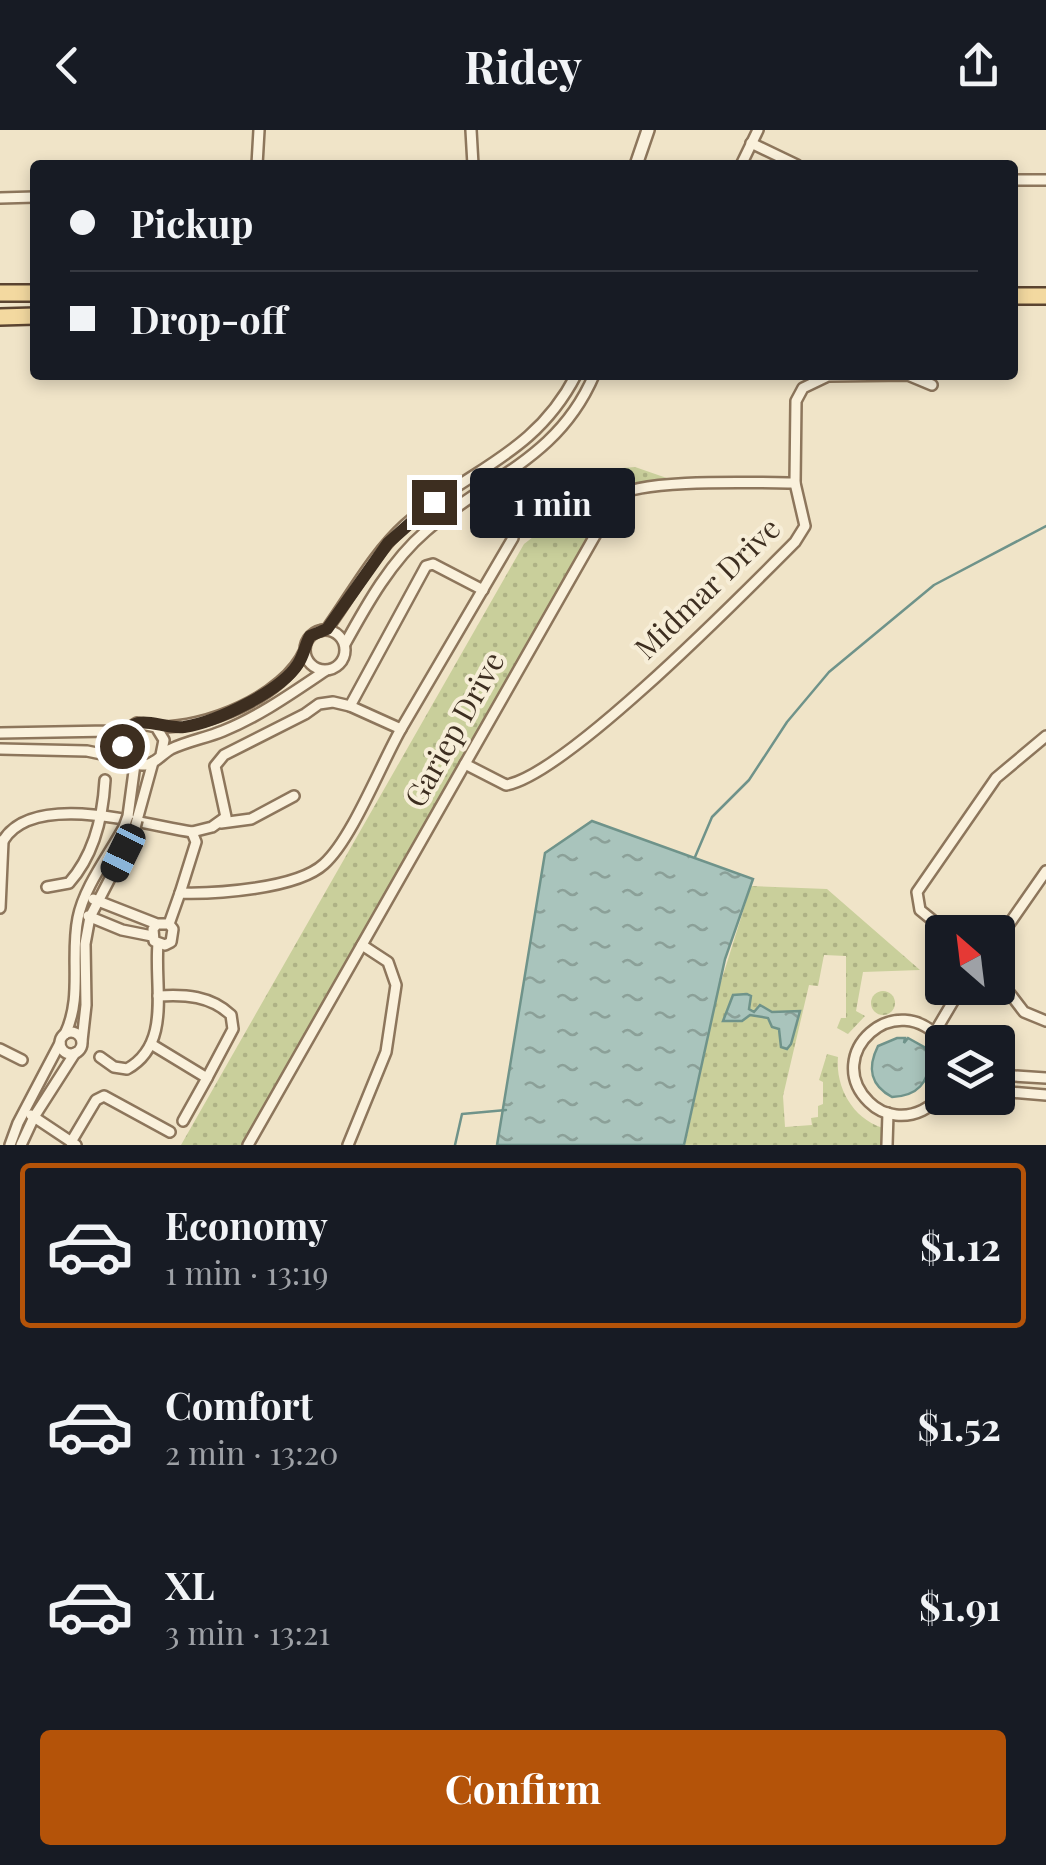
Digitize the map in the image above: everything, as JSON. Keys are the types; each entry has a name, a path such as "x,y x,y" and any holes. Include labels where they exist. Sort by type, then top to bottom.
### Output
{"main road":[{"path":"0,294 30,293"},
{"path":"1018,296 1046,296"},
{"path":"0,320 30,316"}],"street":[{"path":"256,160 258,130"},
{"path":"471,130 473,160"},
{"path":"638,160 648,130"},
{"path":"743,160 758,130"},
{"path":"751,143 787,160"},
{"path":"1018,180 1046,180"},
{"path":"0,198 30,197"},
{"path":"0,734 109,732 142,722 156,727 187,727 245,704 298,665 310,636 327,629 401,528 524,443 557,407 573,380"},
{"path":"344,644 406,551 437,522 507,476 552,440 584,399 592,380"},
{"name":"Midmar Drive","path":"465,764 502,784 513,784 588,734 795,542 805,526 795,483 796,401 803,388 820,380"},
{"name":"Midmar Drive","path":"919,380 932,385"},
{"name":"Gariep Drive","path":"248,1145 620,493 684,484 795,483"},
{"path":"180,893 240,889 292,879 321,867 362,805 401,728 513,538"},
{"path":"350,706 426,566 433,564 483,590"},
{"path":"0,749 86,751 132,762 157,759 252,717 340,664 345,655 344,644 335,632 320,630"},
{"path":"305,650 310,664 325,670"},
{"path":"221,822 226,808 215,766 220,758 319,704 350,706 401,728"},
{"path":"10,1145 82,1041 85,944 90,917 164,740 156,727"},
{"path":"20,1145 75,1006 74,940 78,913 131,824 132,762 123,751 122,741 129,728"},
{"path":"926,915 920,910 917,892 996,778 1046,736"},
{"path":"47,886 61,886 74,878 103,814 105,780"},
{"path":"0,908 1,841 30,818 103,814 192,832 221,822 251,820 294,796"},
{"path":"100,1057 114,1067 127,1069 142,1059 152,1044 158,996 155,940 180,893 196,842 192,832"},
{"path":"1015,915 1046,870"},
{"path":"78,913 122,930 171,942 173,929 86,895"},
{"path":"348,1145 386,1052 396,986 388,962 362,945"},
{"path":"158,996 202,998 231,1016 233,1029 183,1121"},
{"path":"1015,1000 1024,1012 1046,1021"},
{"path":"925,1026 904,1020 886,1022 860,1044 854,1060 861,1093 873,1106 888,1114 910,1115 925,1107"},
{"path":"62,1038 75,1033 82,1041"},
{"path":"62,1038 67,1053 75,1052"},
{"path":"152,1044 207,1078"},
{"path":"0,1049 22,1060"},
{"path":"1015,1076 1046,1078"},
{"path":"1015,1092 1046,1095"},
{"path":"30,1114 74,1143 96,1100 104,1096 170,1132"},
{"path":"887,1145 888,1114"}],"green space":[{"path":"635,467 684,484 616,497 249,1145 181,1145 524,544 623,468"},
{"path":"751,886 827,889 920,970 863,972 856,1011 865,1016 848,1034 837,1028 841,1018 846,1018 846,956 824,955 818,986 809,985 783,1096 785,1127 812,1125 811,1118 818,1117 818,1106 823,1104 823,1082 819,1080 827,1054 838,1057 840,1081 849,1102 865,1119 887,1129 887,1145 685,1145 719,988"},
{"path":"883,991 892,994 892,1012 883,1015 874,1012 871,1003 874,994"}],"water":[{"path":"592,821 753,879 725,959 684,1145 497,1145 545,853"},
{"path":"733,995 751,996 749,1009 754,1012 760,1005 772,1012 800,1011 787,1049 781,1047 779,1029 772,1027 768,1018 750,1015 742,1021 723,1021"},
{"path":"897,1038 905,1038 904,1043 908,1038 924,1047 925,1077 915,1091 892,1097 879,1087 872,1069 878,1046"}],"waterway":[{"path":"695,857 712,817 749,780 787,722 829,672 934,585 1046,526"},
{"path":"455,1145 462,1114 506,1110"}],"route":[{"path":"122,746 123,736 133,725 142,722 156,727 187,727 245,704 287,676 298,665 310,636 327,629 388,543 434,502"}]}
